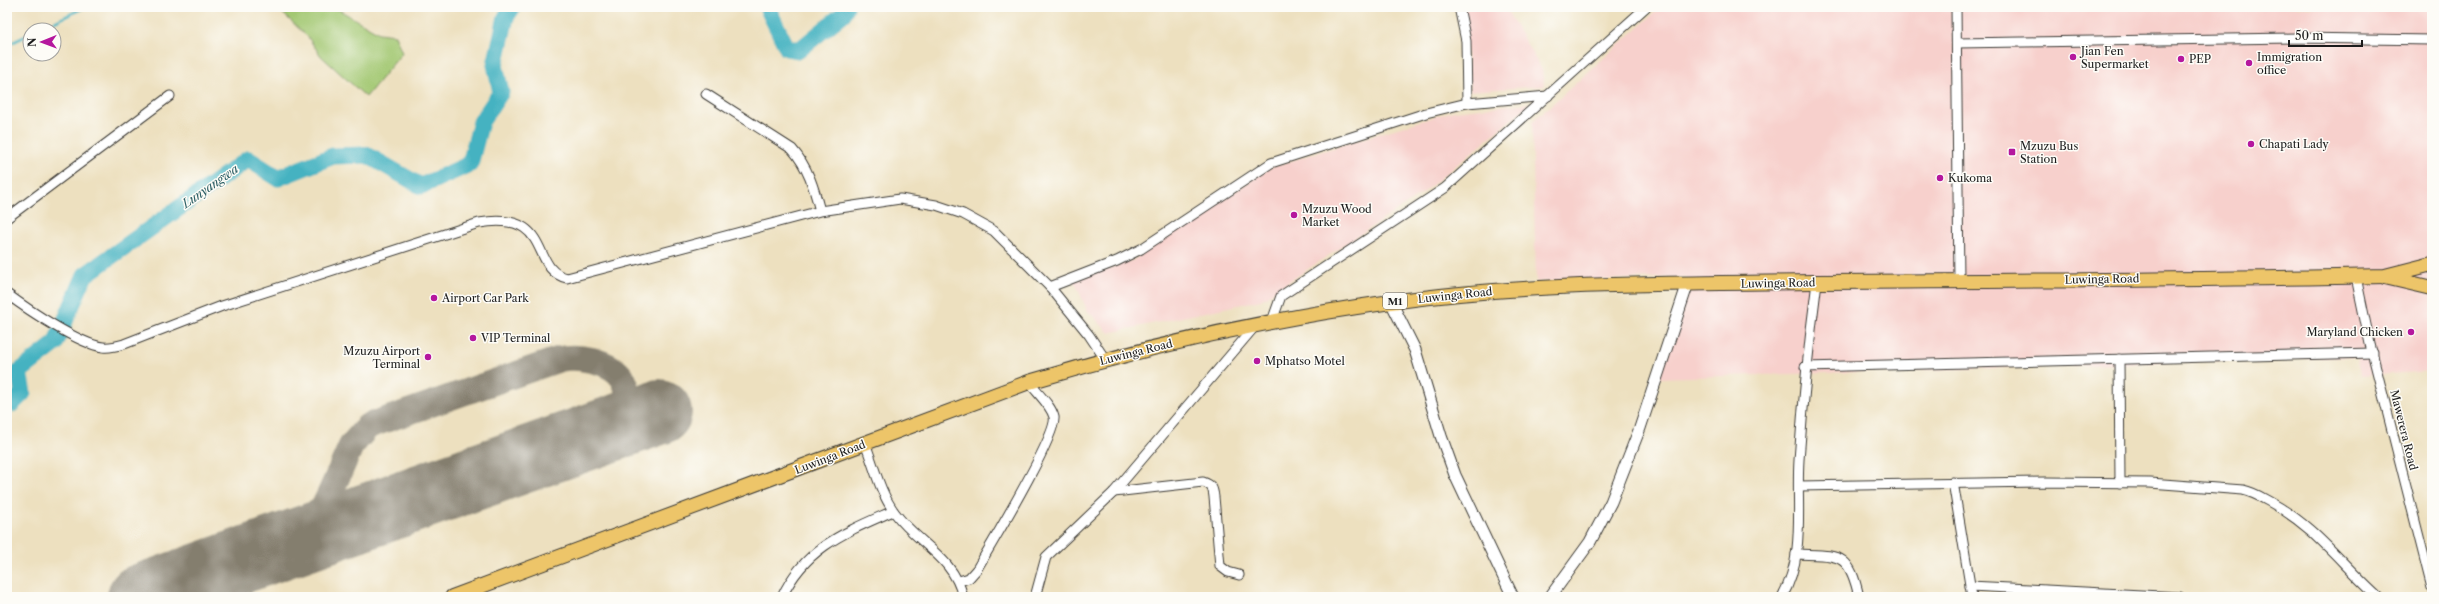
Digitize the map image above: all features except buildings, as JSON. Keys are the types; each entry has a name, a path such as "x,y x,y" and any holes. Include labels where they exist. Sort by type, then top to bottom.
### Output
{"highway":[{"name":"Luwinga Road","path":"452,597 1030,382 1105,359 1272,321 1391,302 1531,288 1817,282 2356,277 2385,276 2432,264"},
{"name":"Luwinga Road","path":"2385,276 2432,288"}],"street":[{"path":"1459,7 1466,41 1467,103"},
{"path":"1272,321 1281,296 1446,188 1646,7"},
{"path":"1956,7 1959,281"},
{"path":"1957,42 2298,38 2432,40"},
{"path":"706,94 792,149 804,162 815,191 820,211"},
{"path":"7,218 170,96"},
{"path":"1050,287 1117,261 1141,249 1271,163 1426,113 1467,103 1548,96"},
{"path":"7,294 56,326 93,345 115,347 222,306 479,223 512,222 522,226 533,236 554,272 567,278 820,211 900,199 943,207 964,214 994,231 1050,287 1089,335 1105,359"},
{"name":"Mawerera Road","path":"2356,277 2373,353 2432,588"},
{"path":"1782,597 1792,572 1796,554 1805,367 1817,282"},
{"path":"1550,597 1590,542 1611,502 1640,428 1688,284"},
{"path":"1391,302 1415,350 1441,436 1455,476 1513,597"},
{"path":"1035,597 1046,557 1114,492 1257,324"},
{"path":"1805,367 2373,353"},
{"path":"2119,359 2120,483"},
{"path":"959,581 969,578 977,569 1041,455 1053,428 1054,418 1051,411 1030,382"},
{"path":"865,443 880,485 893,511 903,523 953,570 959,581 963,597"},
{"path":"1114,492 1203,482 1210,484 1213,487 1220,566 1228,572 1238,575"},
{"path":"1799,486 1953,482 2120,483 2228,488 2251,492 2288,512 2312,529 2374,596"},
{"path":"1953,482 1972,597"},
{"path":"782,597 797,570 812,554 838,536 893,511"},
{"path":"1796,554 1839,557 1847,562 1855,578 1859,597"},
{"path":"1970,586 2180,597"}],"shaded area":[{"path":"1463,7 1505,7 1542,70 1544,86 1470,91"},
{"path":"1661,7 2432,7 2432,371 2361,376 2357,357 1659,378 1687,277 1536,282 1532,122"},
{"name":"Mzuzu Wood Market","path":"1531,103 1423,193 1261,300 1109,333 1087,310 1074,280 1133,260 1271,167 1453,111"}],"green space":[{"path":"276,7 334,7 379,33 395,35 402,53 366,97 321,56 307,36"}],"waterway":[{"path":"54,22 85,7"},
{"name":"Lunyangwa","path":"7,403 12,404 23,393 19,372 55,344 85,275 248,159 278,178 333,156 367,155 421,186 470,164 481,122 501,92 495,65 506,17 513,7"},
{"name":"Lunyangwa","path":"767,7 787,48 799,50 843,14 846,7"},
{"path":"7,45 22,38"}],"taxiway":[{"path":"307,537 328,498 351,446 368,426 560,359 581,358 592,360 614,369 621,376 626,386 627,397 625,406 610,429"},
{"path":"328,498 341,511 365,517"}],"runway":[{"path":"140,597 659,412"}],"place":[{"name":"Jian Fen Supermarket","path":"2073,57"},
{"name":"PEP","path":"2181,59"},
{"name":"Immigration office","path":"2249,63"},
{"name":"Chapati Lady","path":"2251,144"},
{"name":"Mzuzu Bus Station","path":"2012,152"},
{"name":"Kukoma","path":"1940,178"},
{"name":"Mzuzu Wood Market","path":"1294,215"},
{"name":"Airport Car Park","path":"434,298"},
{"name":"Maryland Chicken","path":"2411,332"},
{"name":"VIP Terminal","path":"473,338"},
{"name":"Mzuzu Airport Terminal","path":"428,357"},
{"name":"Mphatso Motel","path":"1257,361"}]}
